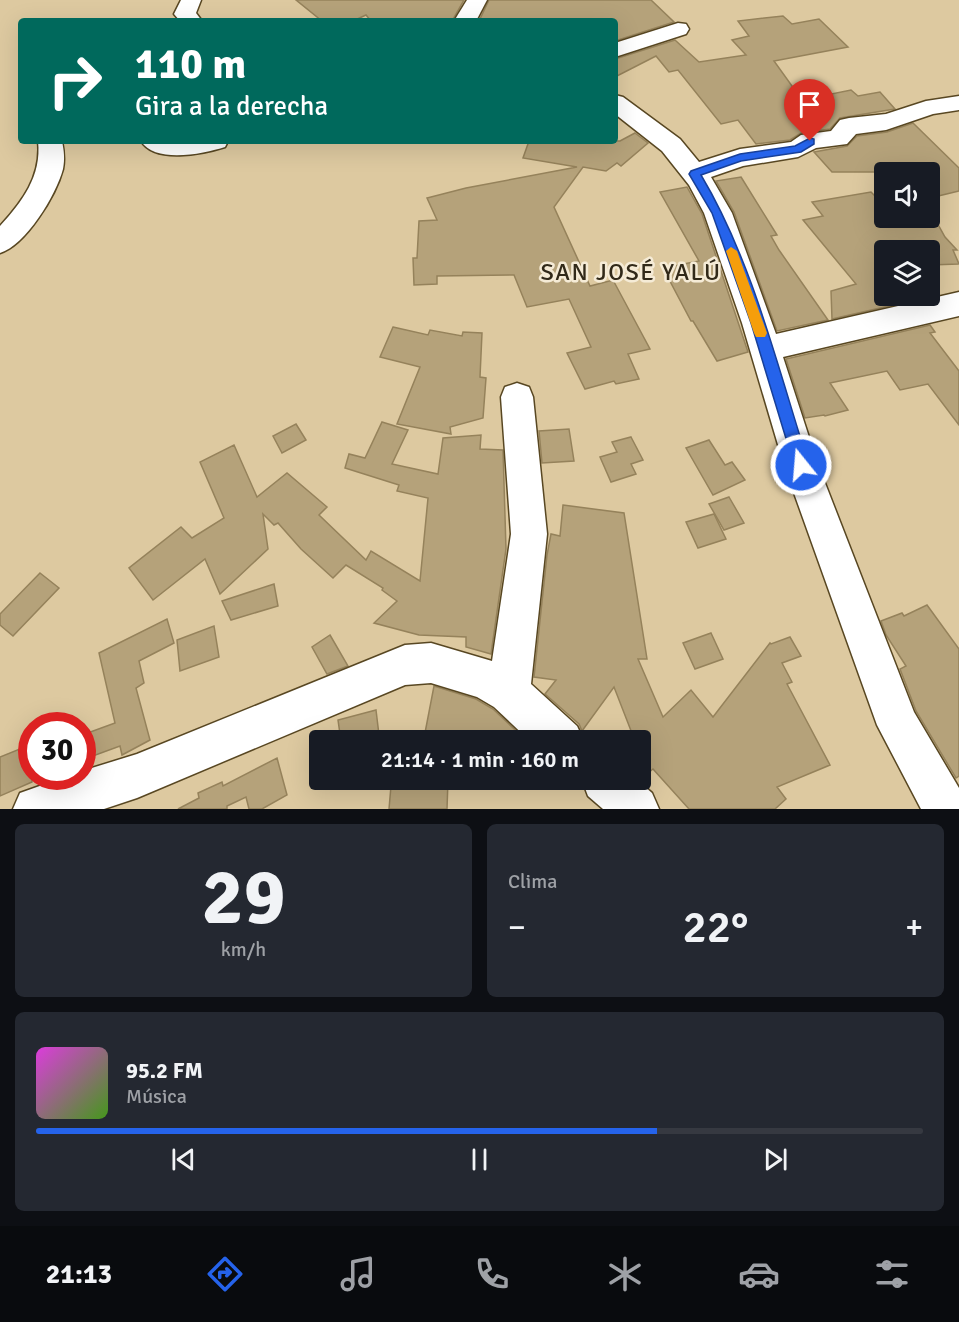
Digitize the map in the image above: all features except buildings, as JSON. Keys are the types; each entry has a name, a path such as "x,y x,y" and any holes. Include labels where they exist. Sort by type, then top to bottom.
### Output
{"street":[{"path":"188,18 185,14 191,0"},
{"path":"467,18 477,0"},
{"path":"618,49 678,28"},
{"path":"694,174 740,158 798,149 810,141 838,138 849,126 873,126 912,117 923,110 959,103"},
{"path":"618,104 671,145 694,174 718,213 765,349 801,465 898,725 946,809"},
{"path":"0,243 18,227 38,197 48,173 51,144"},
{"path":"158,144 185,147 200,144"},
{"path":"765,349 959,304"},
{"path":"509,692 529,534 518,398"},
{"path":"36,809 137,776 405,665 431,663 485,679 509,692 550,730"},
{"path":"615,790 636,809"}],"slow traffic":[{"path":"731,251 760,333"}],"district":[{"name":"SAN JOSÉ YALÚ","path":"631,272"}],"route":[{"path":"801,465 757,323 718,213 700,180 694,174 740,158 798,149 810,141"}]}
